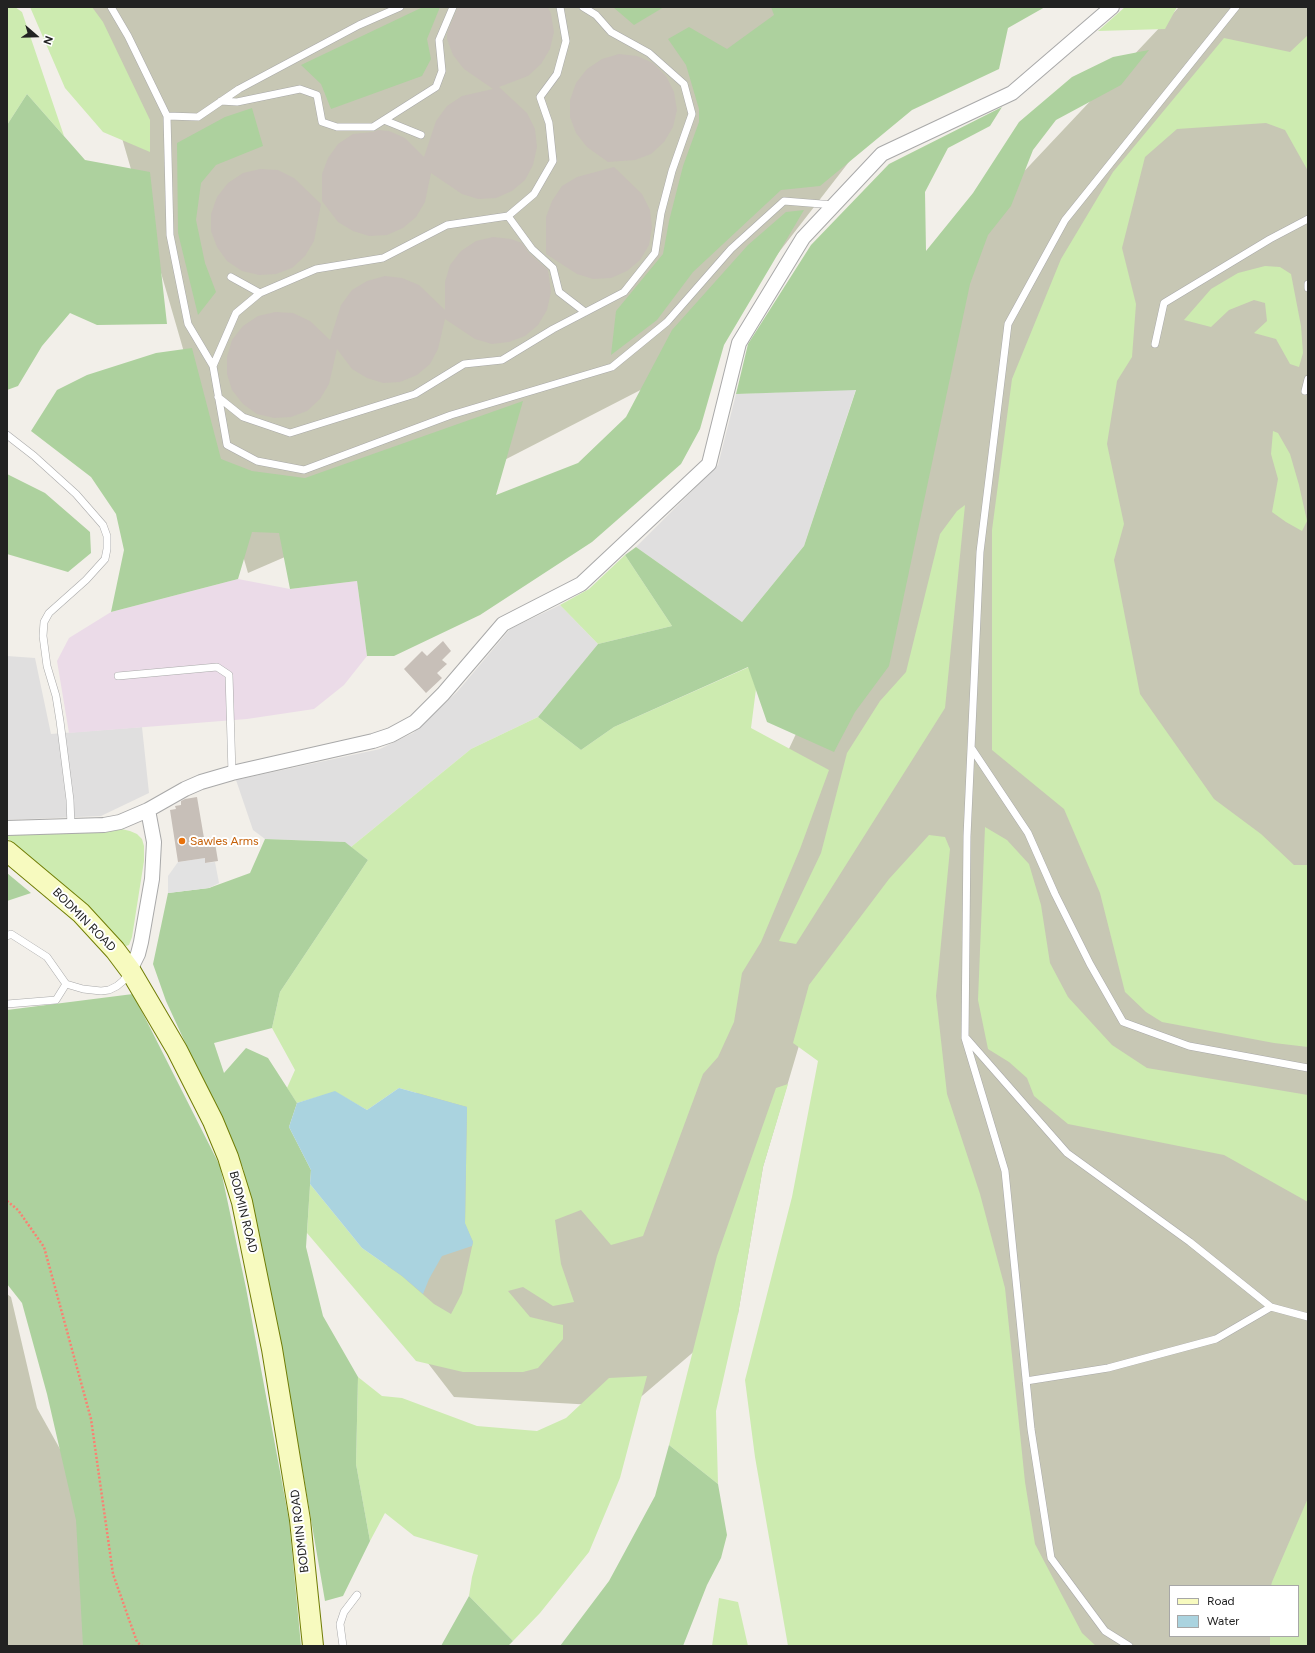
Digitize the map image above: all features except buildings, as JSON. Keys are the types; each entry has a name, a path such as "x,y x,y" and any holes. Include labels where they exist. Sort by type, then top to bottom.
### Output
{"main road":[{"name":"BODMIN ROAD","path":"7,851 81,913 103,936 130,970 177,1050 213,1120 228,1156 242,1202 272,1349 294,1483 313,1646"}],"street":[{"path":"7,828 104,825 120,822 148,810 185,789 201,782 232,773 373,740 404,729 415,722 443,694 502,624 581,584 709,464 739,342 803,238 882,154 1012,93 1112,7"},
{"path":"130,970 138,954 141,942 152,879 154,842 148,810"}],"lane":[{"path":"111,7 128,36 167,116 170,235 188,324 213,366 227,445 257,461 304,470 451,415 612,367 667,322 732,249 784,201 834,205"},
{"path":"167,116 198,117 239,89 359,25 400,7"},
{"path":"221,102 237,102 300,89 316,95 322,122 337,127 373,127 436,87 442,71 439,40 453,7"},
{"path":"213,366 236,314 260,293 316,269 383,258 447,225 508,216 534,194 552,161 549,123 540,97 557,74 566,41 560,7"},
{"path":"218,397 243,417 290,433 415,394 464,364 502,360 553,329 624,292 655,253 661,214 672,171 692,114 684,84 649,53 611,32 596,15 583,7"},
{"path":"1128,1646 1105,1631 1051,1558 1031,1429 1005,1171 965,1038 967,836 980,552 1008,324 1065,220 1236,7"},
{"path":"384,120 421,135"},
{"path":"508,216 532,248 553,268 559,292 586,312"},
{"path":"1155,344 1164,303 1270,239 1308,219"},
{"path":"231,277 260,293"},
{"path":"1305,391 1308,379"},
{"path":"7,435 34,456 76,494 103,525 107,536 105,559 86,580 50,612 44,622 43,636 47,666 56,696 60,721 70,800 71,826"},
{"path":"118,676 217,667 229,675 232,773"},
{"path":"972,749 1028,833 1058,901 1090,964 1123,1022 1189,1046 1308,1068"},
{"path":"7,936 11,934 47,958 66,984 82,989 101,991 109,990 123,981 130,970"},
{"path":"7,1004 56,1000 66,984"},
{"path":"965,1038 1067,1153 1190,1242 1271,1308 1308,1317"},
{"path":"1026,1380 1108,1368 1216,1338 1271,1308"},
{"path":"343,1646 340,1624 344,1612 357,1595"}],"path":[{"path":"7,1201 18,1210 44,1247 91,1419 113,1574 137,1642 142,1646"}],"shaded area":[{"path":"84,7 984,7 928,60 693,363 483,471 248,573"},
{"path":"1179,7 1308,7 1308,1646 1064,1646 996,1510 962,1240 803,1032 763,1167 738,1314 629,1407 454,1397 384,1306 402,1102 726,883 810,704 883,321"},
{"path":"856,389 804,546 742,622 636,547 718,465 736,394"},
{"path":"238,579 290,589 357,581 367,656 344,685 314,709 247,719 69,733 57,661 69,638 111,612"},
{"path":"560,605 598,644 538,717 471,749 351,847 344,842 265,839 253,830 236,780 380,749 413,733 457,692 510,629"},
{"path":"7,656 35,658 51,734 142,727 149,793 101,816 7,820"},
{"path":"205,858 205,863 215,862 219,883 209,888 168,893 168,876 178,862"},
{"path":"7,1294 11,1297 37,1408 139,1590 127,1646 7,1646"}],"green space":[{"path":"7,7 15,7 22,12 64,136 27,94 7,125"},
{"path":"30,7 92,7 103,22 150,120 150,152 103,132 65,88"},
{"path":"423,7 440,7 427,39 431,59 422,76 331,109 321,84 301,65"},
{"path":"613,7 664,7 634,25"},
{"path":"771,7 1045,7 1008,28 999,69 912,110 820,186 781,190 693,272 657,320 611,355 616,311 663,254 669,221 683,166 699,122 699,109 686,65 668,39 689,27 727,49 774,15"},
{"path":"1125,7 1177,7 1165,29 1098,31"},
{"path":"1308,35 1308,171 1285,130 1266,123 1177,129 1145,157 1122,248 1136,304 1132,357 1117,381 1107,444 1124,524 1114,560 1140,694 1214,799 1261,834 1294,865 1308,865 1308,1047 1274,1043 1162,1022 1146,1012 1125,992 1100,893 1064,809 992,750 992,530 1012,379 1061,259 1113,172 1224,38 1290,52"},
{"path":"1149,50 1121,85 1056,120 1033,150 1011,206 988,235 970,284 889,666 855,712 834,752 767,722 748,667 614,727 581,750 538,717 598,644 672,626 625,555 636,547 742,622 804,546 856,390 736,394 748,344 811,245 889,164 1002,107 990,126 948,148 925,192 926,251 973,193 1019,122 1072,77 1113,57"},
{"path":"27,94 85,160 150,172 167,324 97,325 70,313 42,346 18,386 7,390 7,125"},
{"path":"252,108 263,146 216,165 201,183 196,220 205,263 216,292 198,315 178,233 177,143 225,117"},
{"path":"804,210 724,345 700,429 681,464 592,542 480,615 394,656 367,656 357,581 290,589 279,533 252,532 238,579 111,612 124,550 116,514 91,477 31,431 57,390 87,375 156,353 192,348 221,459 252,471 305,478 523,401 496,495 578,463 626,417 672,330 748,245 786,212"},
{"path":"1265,266 1280,267 1291,274 1301,326 1303,353 1299,367 1290,364 1276,339 1254,333 1267,321 1265,303 1254,300 1229,310 1211,327 1184,320 1211,289 1238,273"},
{"path":"1273,431 1278,433 1290,454 1299,485 1307,521 1302,531 1272,512 1278,479 1271,454"},
{"path":"7,474 45,493 90,532 91,553 68,572 7,554"},
{"path":"965,505 945,708 796,944 779,941 821,853 847,753 880,701 906,672 940,534 957,511"},
{"path":"625,555 672,626 598,644 560,605 589,589"},
{"path":"749,667 756,689 751,728 829,770 800,849 761,942 742,973 734,1022 718,1057 703,1074 643,1236 611,1245 581,1210 555,1220 561,1264 574,1302 553,1306 523,1287 508,1291 530,1317 563,1325 563,1339 538,1368 523,1372 463,1372 416,1361 307,1233 310,1184 362,1248 402,1276 434,1304 451,1314 462,1293 473,1242 465,1224 467,1107 399,1088 367,1110 335,1092 297,1103 287,1088 295,1070 272,1028 280,992 368,860 351,847 471,749 538,717 581,750 614,727"},
{"path":"104,825 137,834 142,839 144,846 144,861 132,937 129,945 126,946 120,943 7,838 7,828"},
{"path":"985,827 1007,840 1029,864 1041,905 1050,963 1068,997 1112,1045 1147,1068 1308,1095 1308,1202 1224,1155 1068,1124 1034,1096 1027,1078 1009,1062 988,1049 978,1000"},
{"path":"929,835 945,837 950,849 936,996 947,1094 980,1194 1005,1288 1025,1482 1035,1544 1082,1633 1096,1646 788,1646 755,1457 745,1380 792,1197 818,1061 793,1043 809,985 889,879"},
{"path":"265,839 345,842 368,860 280,992 272,1028 214,1043 224,1073 246,1048 268,1058 297,1103 289,1127 311,1170 306,1247 323,1316 358,1377 356,1464 370,1541 343,1596 325,1601 278,1327 243,1168 166,1001 153,964 168,893 209,888 250,873"},
{"path":"7,873 31,893 7,901"},
{"path":"133,994 220,1166 246,1288 289,1520 301,1646 83,1646 76,1520 47,1394 22,1303 7,1284 7,1010"},
{"path":"788,1084 763,1167 738,1314 716,1411 718,1484 669,1445 717,1256 776,1088"},
{"path":"647,1376 620,1478 589,1552 540,1613 513,1641 469,1596 478,1555 414,1536 385,1513 370,1541 356,1464 358,1377 382,1396 402,1398 477,1426 537,1431 566,1418 609,1378"},
{"path":"669,1445 718,1484 727,1535 721,1558 707,1585 683,1646 560,1646 609,1581 655,1496"},
{"path":"1308,1498 1308,1646 1270,1646 1270,1637 1299,1637 1299,1585 1271,1585"},
{"path":"469,1596 513,1641 508,1646 441,1646"},
{"path":"719,1598 738,1602 748,1646 712,1646"}],"water":[{"path":"399,1088 467,1107 465,1223 473,1242 472,1246 442,1256 429,1279 423,1294 402,1276 362,1248 310,1184 311,1170 289,1127 297,1103 335,1091 367,1110"}],"place":[{"name":"Sawles Arms","path":"182,841"}]}
